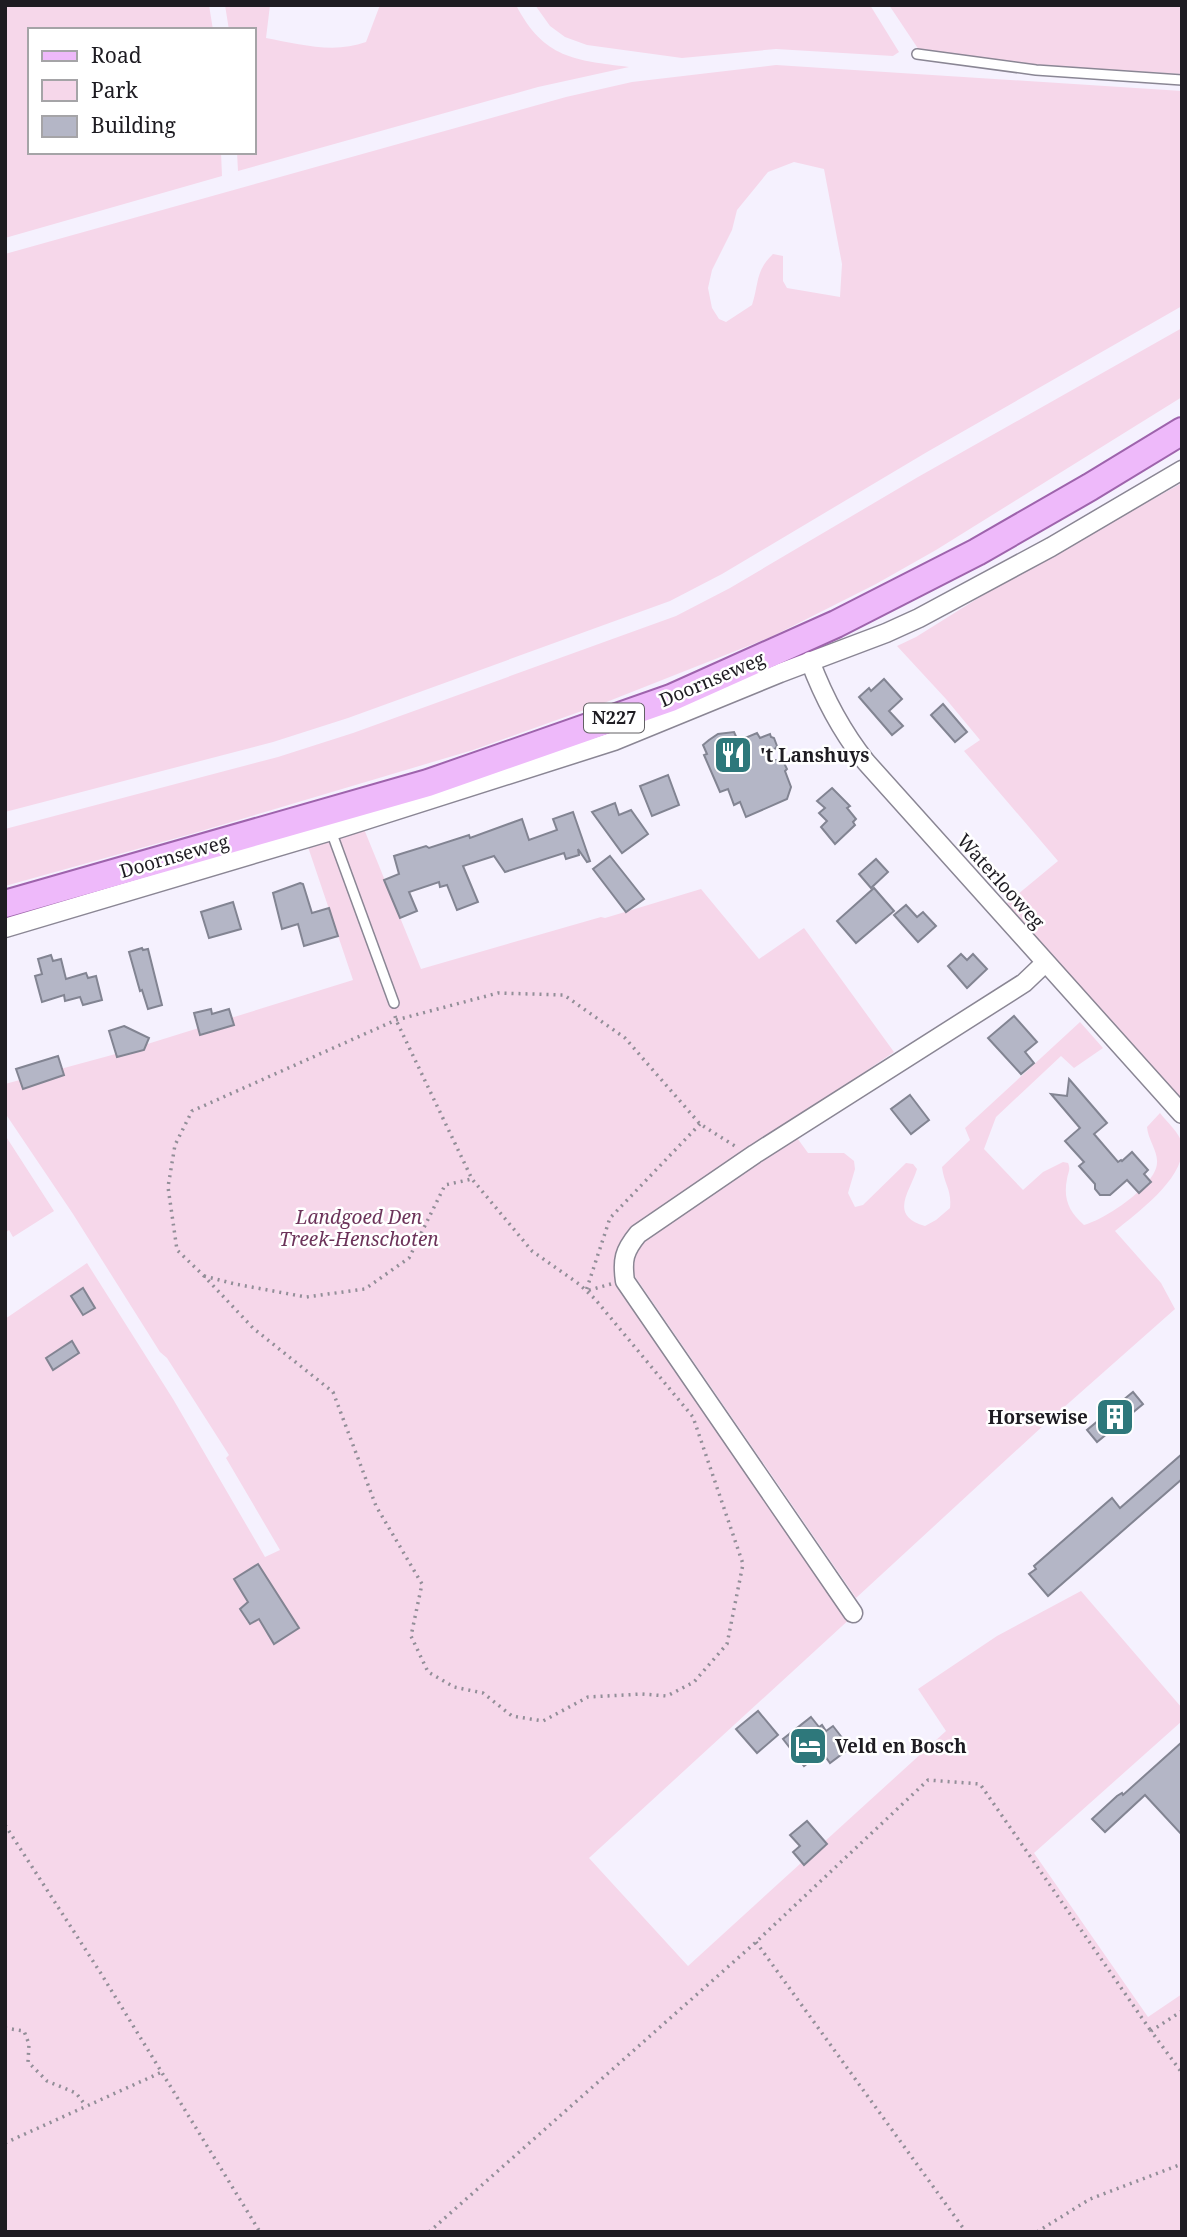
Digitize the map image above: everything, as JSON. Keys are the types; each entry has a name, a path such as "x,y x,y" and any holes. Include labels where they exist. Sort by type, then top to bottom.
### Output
{"main road":[{"name":"Doornseweg","path":"5,904 428,783 670,698 836,624 965,558 1182,431"}],"street":[{"name":"Doornseweg","path":"5,928 331,831 614,741 886,633 945,605 1182,470"},
{"name":"Waterlooweg","path":"810,661 823,694 861,756 1182,1114"},
{"path":"853,1613 625,1281 622,1263 629,1245 638,1234 755,1154 1024,983 1045,963"}],"lane":[{"path":"917,54 1036,70 1182,80"},
{"path":"331,831 394,1003"}],"path":[{"path":"396,1020 472,1179 532,1251 595,1299 692,1417 743,1564 727,1644 694,1682 667,1696 642,1694 588,1697 543,1721 512,1716 483,1693 454,1687 428,1672 411,1636 422,1584 376,1506 332,1392 253,1328 177,1250 168,1187 175,1145 192,1111 396,1020 498,993 564,995 625,1038 700,1124 733,1145 755,1154"},
{"path":"586,1291 610,1218 700,1124"},
{"path":"204,1276 306,1297 365,1289 409,1258 445,1185 472,1179"},
{"path":"586,1291 625,1281"},
{"path":"429,2232 756,1942 928,1780 981,1784 1182,2073"},
{"path":"5,1825 260,2232"},
{"path":"756,1942 966,2232"},
{"path":"1152,2031 1182,2011"},
{"path":"5,2028 24,2031 29,2044 28,2062 47,2081 76,2093 86,2106"},
{"path":"5,2143 162,2072"},
{"path":"1037,2232 1090,2199 1182,2164"}],"green space":[{"path":"5,5 209,5 213,28 28,28 28,154 221,154 222,176 5,238"},
{"path":"225,5 270,5 266,38 329,48 354,46 366,42 380,5 516,5 527,23 550,47 577,59 629,67 538,87 238,171 237,154 256,154 256,28 229,28"},
{"path":"535,5 870,5 899,52 893,56 776,49 682,58 587,45 565,37 550,26"},
{"path":"889,5 1182,5 1182,74 933,59 921,53"},
{"path":"776,65 1182,91 1182,306 927,452 722,574 670,601 348,718 273,742 5,812 5,254 566,97 632,82","holes":["794,162 824,169 842,264 840,297 787,288 783,281 783,256 773,254 760,272 752,305 726,322 719,319 712,308 708,288 712,270 732,230 737,210 768,172"]},
{"path":"1182,328 1182,397 936,550 771,637 604,703 473,750 5,886 5,829 278,757 353,733 676,616 730,588 918,477"},
{"path":"1182,483 1182,1100 1006,904 1058,861 964,751 980,740 897,646 1012,577"},
{"name":"Landgoed Den Treek-Henschoten","path":"364,829 421,969 701,889 759,959 804,928 894,1052 624,1236 618,1252 618,1280 853,1616 589,1858 688,1966 946,1731 918,1689 997,1636 1081,1591 1182,1708 1182,1721 1034,1853 1148,2017 1182,1994 1182,2232 5,2232 5,1319 87,1263 173,1399 265,1557 280,1550 226,1458 229,1455 5,1113 5,1084 112,1055 353,980 307,844"},
{"path":"1080,1022 1103,1048 1074,1068 1061,1056 996,1117 984,1149 1023,1190 1043,1172 1063,1162 1068,1163 1067,1199 1074,1215 1084,1225 1128,1201 1148,1182 1157,1163 1147,1127 1160,1113 1181,1140 1182,1156 1177,1169 1159,1193 1115,1231 1161,1283 1175,1309 856,1598 636,1278 630,1267 629,1254 645,1238 795,1135 808,1153 844,1153 854,1161 855,1169 848,1193 855,1207 863,1205 906,1163 913,1164 917,1169 904,1202 904,1209 907,1216 925,1226 950,1208 950,1196 942,1167 970,1140 965,1128"},
{"path":"5,1135 54,1211 13,1237 9,1230 5,1233"}],"building":[{"path":"884,679 902,699 889,711 903,726 892,735 859,697 869,688 871,691"},
{"path":"943,704 967,732 955,742 931,715"},
{"path":"734,732 738,741 757,733 760,738 770,734 777,746 767,759 783,761 791,787 787,799 746,817 740,802 734,805 728,789 720,792 704,755 707,754 703,745 709,740 718,734"},
{"path":"668,775 679,805 652,816 640,786"},
{"path":"832,788 850,806 847,808 856,819 853,822 855,825 835,844 821,827 827,821 819,813 825,808 817,801"},
{"path":"615,803 619,815 631,810 648,834 622,853 592,812"},
{"path":"573,812 590,861 587,862 578,849 579,855 566,859 564,853 505,872 494,856 463,866 478,902 457,910 447,885 440,887 439,882 409,892 417,911 400,918 384,880 399,874 394,856 469,835 470,838 522,819 529,840 557,830 553,819"},
{"path":"610,856 644,899 626,912 593,869"},
{"path":"876,859 888,872 871,888 859,874"},
{"path":"303,884 312,913 329,908 338,936 304,946 298,924 282,929 273,893"},
{"path":"874,888 894,911 856,943 837,921"},
{"path":"233,902 241,929 209,938 201,912"},
{"path":"906,905 917,917 923,912 936,926 918,942 894,915"},
{"path":"148,949 162,1005 148,1009 129,952"},
{"path":"961,954 967,960 973,954 987,969 967,988 948,966"},
{"path":"51,955 53,961 61,959 66,979 86,973 88,978 96,976 102,1000 83,1005 80,997 65,1001 64,995 42,1002 35,976 42,974 38,959"},
{"path":"211,1009 212,1014 229,1009 234,1025 200,1035 194,1013"},
{"path":"1014,1016 1037,1042 1025,1052 1034,1063 1021,1074 988,1038"},
{"path":"124,1026 149,1038 144,1050 117,1057 109,1031"},
{"path":"58,1056 64,1075 23,1089 16,1069"},
{"path":"1069,1079 1107,1123 1094,1134 1118,1162 1132,1152 1148,1170 1144,1174 1151,1182 1139,1193 1127,1180 1110,1195 1100,1195 1095,1184 1079,1166 1084,1162 1065,1141 1080,1128 1051,1094 1067,1096"},
{"path":"910,1095 929,1120 911,1134 891,1109"},
{"path":"83,1288 95,1308 83,1315 71,1296"},
{"path":"72,1341 79,1353 53,1370 46,1358"},
{"name":"Horsewise","path":"1133,1392 1143,1404 1097,1442 1087,1430"},
{"path":"1182,1454 1182,1479 1048,1596 1029,1574 1036,1569 1034,1566 1112,1498 1120,1508"},
{"path":"258,1564 299,1628 274,1644 259,1619 250,1624 240,1609 248,1602 234,1579"},
{"path":"758,1711 778,1735 757,1753 736,1729"},
{"path":"811,1717 826,1731 833,1726 850,1748 830,1763 822,1752 804,1766 783,1739"},
{"path":"1182,1742 1182,1835 1145,1795 1105,1832 1092,1819 1117,1796 1122,1793 1123,1795"},
{"path":"807,1821 827,1844 804,1865 793,1852 800,1846 790,1835"}],"place":[{"name":"'t Lanshuys","path":"733,755"},
{"name":"Horsewise","path":"1115,1417"},
{"name":"Veld en Bosch","path":"808,1746"}]}
